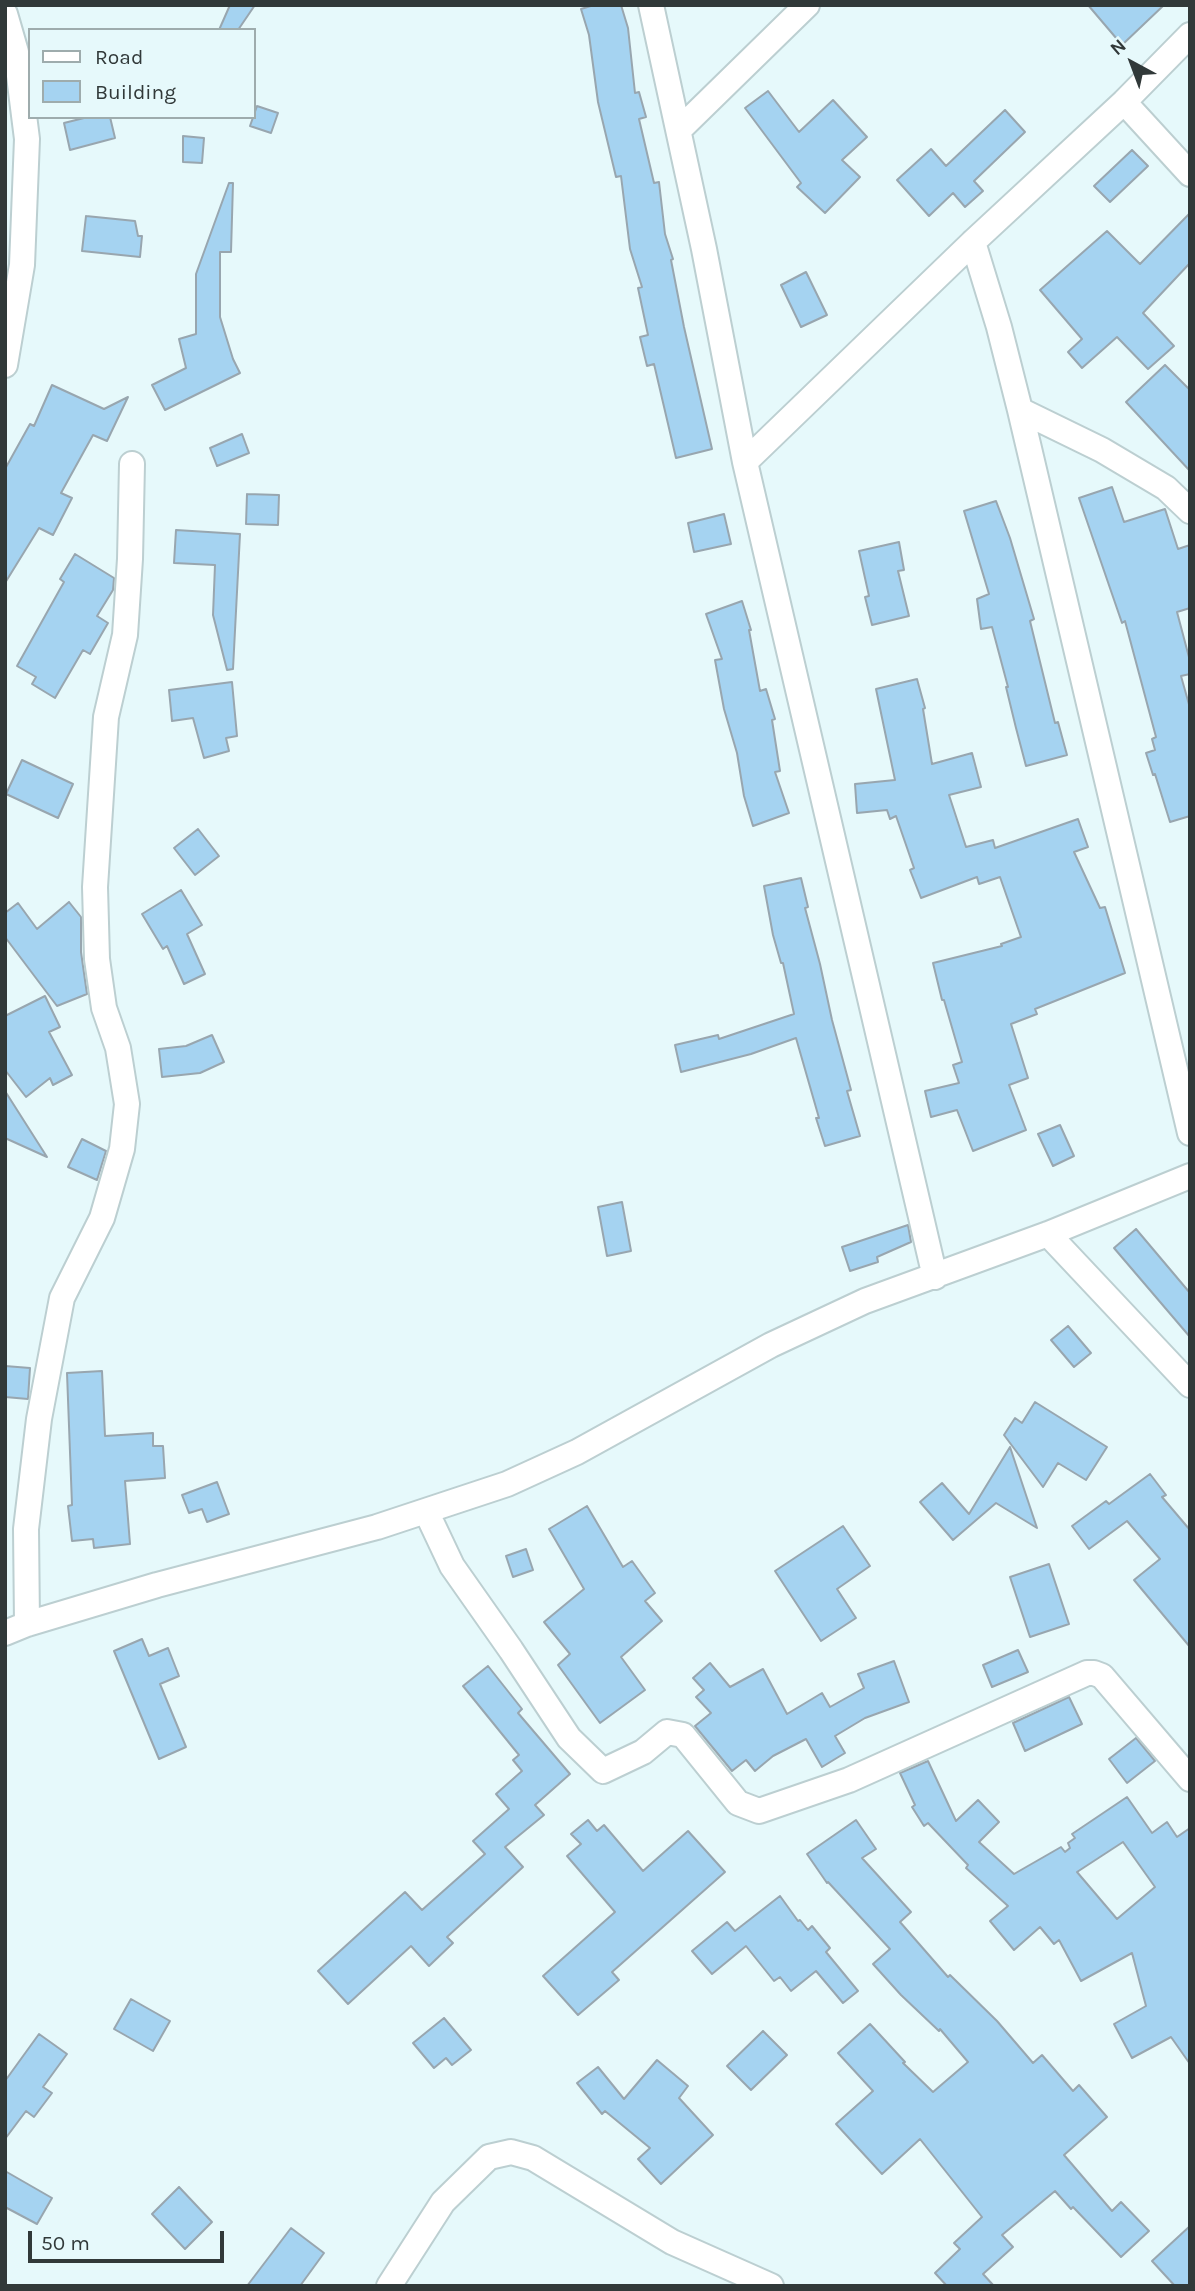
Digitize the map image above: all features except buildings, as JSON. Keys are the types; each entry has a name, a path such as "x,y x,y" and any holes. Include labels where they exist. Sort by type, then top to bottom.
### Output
{"street":[{"path":"651,5 745,462 935,1276"},
{"path":"679,131 807,5"},
{"path":"5,14 16,52 27,139 22,265 5,365"},
{"path":"745,462 973,242 1124,102 1190,35"},
{"path":"1124,102 1190,174"},
{"path":"973,242 999,327 1020,411 1190,1133"},
{"path":"1020,411 1102,450 1166,488 1190,511"},
{"path":"132,464 125,635 106,717 95,887 97,959 104,1008 118,1048 127,1104 122,1149 102,1218 62,1298 39,1419 16,1629 157,1585 377,1527 507,1484 577,1452 771,1345 865,1301 1048,1234 1190,1176"},
{"path":"1048,1234 1190,1385"},
{"path":"426,1511 452,1566 569,1738 603,1771 643,1752 667,1732 683,1735 738,1803 759,1811 849,1780 1087,1673 1094,1673 1102,1676 1190,1779"},
{"path":"389,2286 443,2202 489,2157 512,2152 533,2158 671,2242 771,2286"}]}
